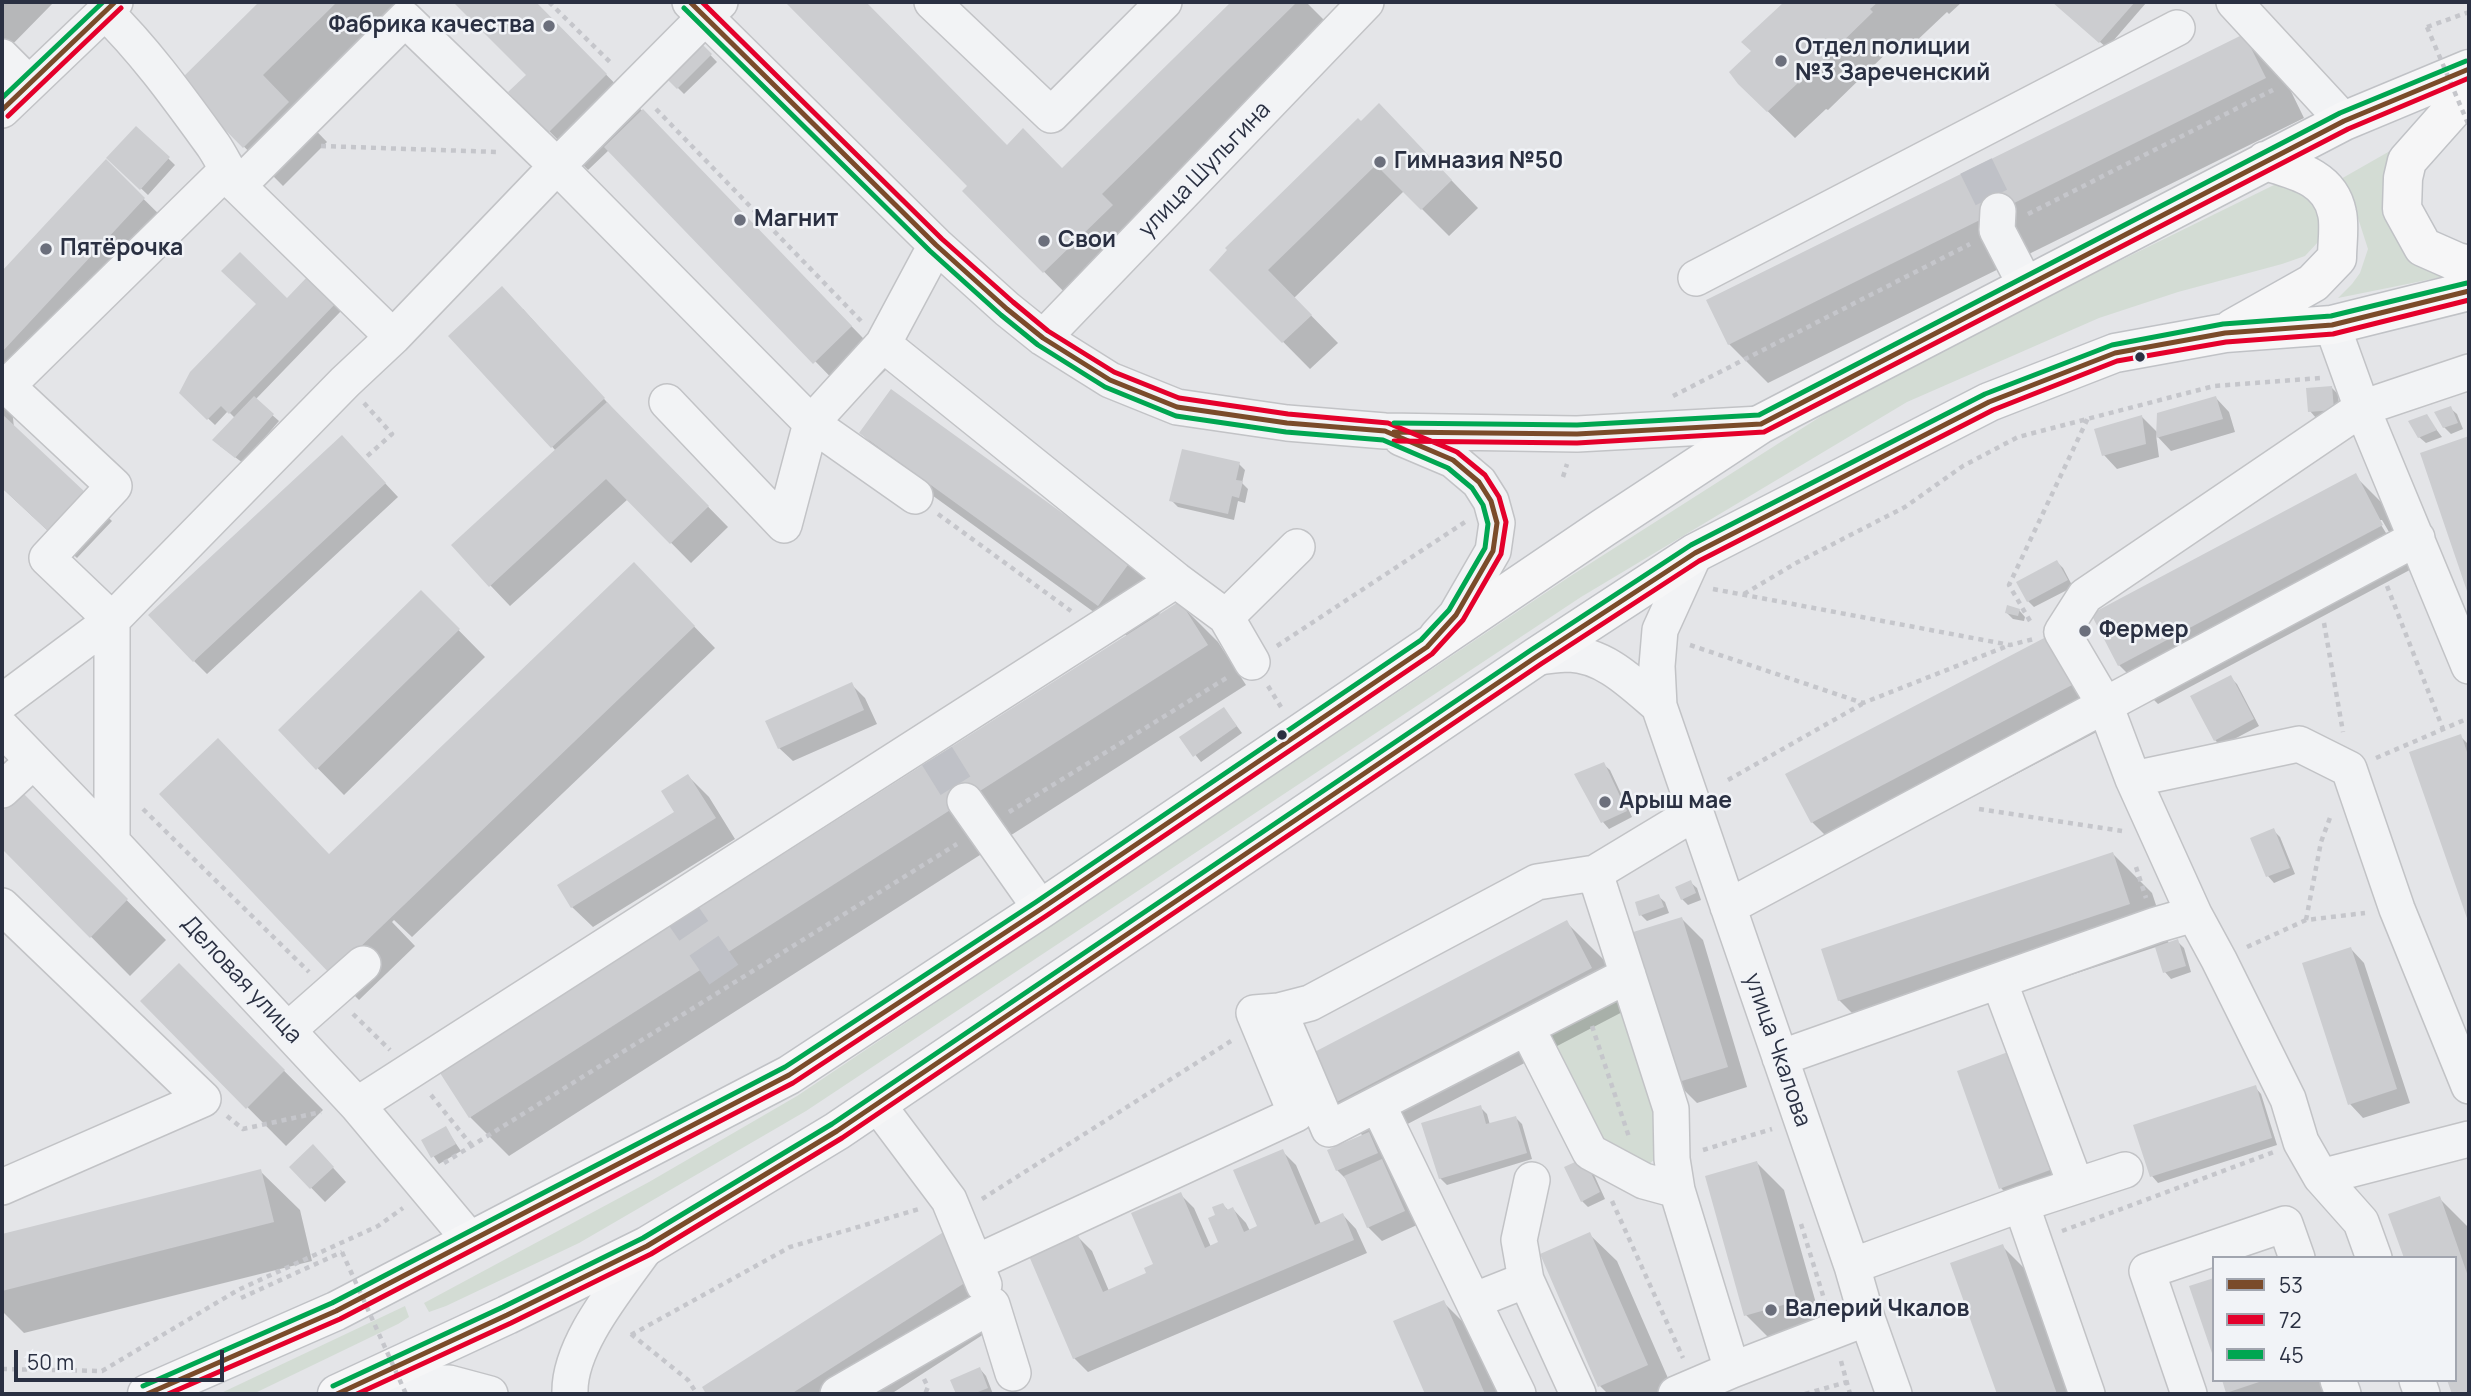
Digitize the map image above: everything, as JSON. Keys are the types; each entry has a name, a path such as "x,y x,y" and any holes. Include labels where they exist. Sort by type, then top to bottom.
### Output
{"main road":[{"path":"147,1394 336,1311 789,1075 1041,909 1760,424 2344,121 2469,69"},
{"path":"350,1388 647,1246 837,1131 1536,657 1695,553 1989,402 2115,353 2225,333 2332,326 2468,289 2457,262 2423,247 2403,209 2403,178 2407,161 2469,91"},
{"path":"2225,333 2313,283 2337,258 2338,214 2330,195 2319,181 2302,172 2265,161"}],"street":[{"path":"932,2 1051,115 1164,2"},
{"name":"улица Шульгина","path":"1044,338 1365,2"},
{"path":"2234,2 2344,121"},
{"path":"2,110 110,6 125,31 215,148 232,179 393,337"},
{"path":"2,702 112,620 345,382 393,337 551,160 635,88 706,7 936,245 1007,309 1044,338 1110,380 1177,407 1287,424 1385,431 1577,434 1760,424"},
{"path":"112,842 112,620 47,558 114,486 7,386 232,179 277,145 405,19 551,160 811,423 915,496"},
{"path":"1696,278 1965,155 2177,28"},
{"path":"2,57 29,84"},
{"path":"1998,221 2026,286"},
{"path":"667,402 784,524 811,423 883,344 936,245"},
{"path":"2332,326 2362,408 2469,666"},
{"path":"883,344 1176,580 1226,617 1252,662"},
{"path":"2373,1256 2361,1222 2321,1177 2301,1142 2288,1099 2194,914 2133,779 2105,705 2046,626 2085,596 2362,408 2469,372"},
{"path":"1385,431 1452,460 1479,482 1491,501 1497,523 1493,551 1456,615 1427,647"},
{"path":"1728,906 2417,538"},
{"path":"1226,617 1297,547"},
{"name":"улица Чкалова","path":"1695,553 1660,630 1657,666 1659,706 1894,1394"},
{"path":"357,1105 912,746 1084,621 1176,580"},
{"name":"улица Чкалова","path":"1536,657 1570,654 1594,658 1622,674 1659,706"},
{"name":"Деловая улица","path":"2,728 357,1105 434,1178 471,1241"},
{"path":"2133,779 2299,744 2349,769 2397,909 2469,1086"},
{"path":"2,790 33,761"},
{"path":"975,1263 1296,1114 1254,1013 1279,1011 1310,1003 1537,882 1595,873 1696,812"},
{"path":"975,814 1041,909"},
{"path":"1595,873 1671,1109 1664,1177 1702,1380 1867,1318"},
{"path":"2,906 204,1099 2,1187"},
{"path":"1780,1058 2194,914"},
{"path":"288,1030 363,964"},
{"path":"1279,1011 1329,1129 1628,975"},
{"path":"1999,981 2076,1186"},
{"path":"1527,1028 1590,1152 1664,1177"},
{"path":"877,1104 949,1200 992,1305 1013,1373"},
{"path":"1378,1105 1518,1394"},
{"path":"2321,1177 2469,1139"},
{"path":"1852,1266 2021,1204 2125,1170"},
{"path":"1532,1180 1519,1240 1526,1280 1578,1394"},
{"path":"2021,1204 2087,1394"},
{"path":"2189,1394 2147,1271 2285,1224 2296,1256"},
{"path":"570,1394 569,1382 580,1344 647,1246"},
{"path":"1473,1301 1526,1280"},
{"path":"838,1394 992,1305"},
{"path":"350,1388 449,1383 490,1394"}],"path":[{"path":"549,2 883,344"},
{"path":"2469,12 2427,27 2469,126"},
{"path":"1668,398 1998,221 2301,75"},
{"path":"277,145 551,160"},
{"path":"1744,594 1796,563 1905,507 1963,466 2018,437 2214,386 2351,376"},
{"path":"345,382 392,434 364,459"},
{"path":"1728,780 1863,703 2010,645 2046,626 2009,585 2088,418"},
{"path":"915,496 1084,621"},
{"path":"2,1369 102,1371 238,1290 378,1226 472,1146 975,814 1252,662 1470,518"},
{"path":"2376,560 2443,729"},
{"path":"1713,589 2010,645"},
{"path":"2318,591 2349,769"},
{"path":"1692,645 1863,703"},
{"path":"112,779 411,1070 472,1146"},
{"path":"1978,809 2123,832"},
{"path":"2219,960 2306,920 2397,909"},
{"path":"1583,998 1664,1177 1773,1129"},
{"path":"204,1099 243,1129 357,1105"},
{"path":"2035,1242 2301,1142"},
{"path":"1590,1152 1702,1380"},
{"path":"241,1298 342,1252 406,1394"},
{"path":"625,1329 688,1380 695,1394"},
{"path":"1805,1394 1847,1382"}],"shaded area":[{"path":"2404,143 2397,159 2452,275 2338,298 2360,273 2368,249 2358,218 2347,207 2318,192"},
{"path":"2294,184 2322,208 2319,241 2305,256 2178,292 2099,318 1907,402 1581,597 806,1111 579,1243 429,1312 424,1303 649,1182 797,1096 1569,577 1881,378 2274,185"},
{"path":"1623,989 1664,1152 1649,1164 1607,1153 1542,1030"},
{"path":"405,1306 409,1317 398,1324 253,1394 219,1394"}],"building":[{"path":"259,2 337,2 263,75 289,102 243,148 178,82"},
{"path":"453,2 536,2 607,74 548,133 508,92 526,75"},
{"path":"785,2 866,2 1007,145 1023,128 1062,168 1231,2 1297,2 1102,194 1113,205 1043,273 962,191 967,186"},
{"name":"Отдел полиции №3 Зареченский","path":"1784,2 1878,2 1870,9 1873,12 1767,112 1729,72 1751,51 1741,42"},
{"path":"2052,2 2135,2 2099,43"},
{"path":"2244,34 2266,78 1728,345 1706,300"},
{"path":"697,39 712,54 677,89 662,74"},
{"path":"1379,103 1452,180 1421,210 1376,165 1268,270 1312,315 1282,343 1209,270 1227,250 1225,248 1358,118 1361,121"},
{"path":"643,109 852,326 813,364 604,147"},
{"path":"136,126 170,157 140,190 106,158"},
{"path":"106,159 145,198 2,352 2,271"},
{"path":"240,252 287,298 309,275 337,302 229,414 221,406 207,420 179,393 190,372 256,304 221,271"},
{"path":"502,286 605,398 551,448 448,336"},
{"path":"2332,386 2334,410 2308,412 2306,388"},
{"path":"891,389 1130,562 1098,606 859,433"},
{"path":"254,396 274,414 235,458 212,440"},
{"path":"2216,396 2223,419 2156,438 2157,413"},
{"path":"607,402 709,506 670,544 606,479 489,587 451,545"},
{"path":"2451,406 2458,423 2443,428 2434,412"},
{"path":"2,414 86,493 49,532 2,488"},
{"path":"2427,414 2437,430 2418,438 2408,421"},
{"path":"2142,415 2146,444 2102,456 2094,429"},
{"path":"342,435 386,483 193,662 148,615"},
{"path":"2469,436 2469,597 2420,453"},
{"path":"1182,449 1240,462 1236,480 1243,481 1239,498 1232,496 1228,514 1169,501"},
{"path":"2356,473 2383,525 2118,666 2091,614"},
{"path":"2057,560 2068,580 2027,602 2016,582"},
{"path":"634,562 695,626 331,975 159,794 218,738 329,854"},
{"path":"421,590 460,629 316,770 278,730"},
{"path":"1180,601 1208,645 469,1118 440,1073"},
{"path":"2007,605 2020,609 2018,616 2005,613"},
{"path":"2046,637 2072,685 1811,823 1785,774"},
{"path":"2231,675 2254,719 2214,741 2190,696"},
{"path":"852,682 864,710 778,749 765,721"},
{"path":"1224,707 1237,726 1193,757 1179,737"},
{"path":"2461,734 2469,758 2469,924 2409,752"},
{"path":"1604,762 1627,811 1601,823 1574,774"},
{"path":"688,774 716,818 571,908 557,885 674,812 661,791"},
{"path":"22,792 128,899 90,938 2,849 2,812"},
{"path":"2274,828 2290,868 2266,877 2250,838"},
{"path":"2113,852 2130,904 1838,1001 1821,949"},
{"path":"1691,880 1696,893 1681,900 1675,887"},
{"path":"1659,894 1664,907 1639,916 1635,902"},
{"path":"1682,917 1728,1067 1675,1083 1630,933"},
{"path":"1567,920 1592,968 1331,1105 1305,1057"},
{"path":"2178,939 2186,966 2163,973 2155,947"},
{"path":"2351,947 2397,1089 2348,1105 2302,963"},
{"path":"179,963 285,1070 246,1109 140,1001"},
{"path":"2008,1052 2050,1170 1999,1189 1957,1071"},
{"path":"2256,1085 2272,1138 2150,1177 2133,1125"},
{"path":"1481,1105 1486,1124 1516,1116 1527,1153 1439,1179 1421,1123"},
{"path":"446,1126 456,1144 431,1158 421,1140"},
{"path":"1369,1132 1378,1153 1336,1171 1327,1150"},
{"path":"313,1144 334,1167 310,1189 289,1167"},
{"path":"1283,1149 1315,1225 1343,1213 1354,1240 1073,1359 1029,1256 1078,1235 1103,1292 1146,1273 1144,1268 1153,1264 1131,1213 1181,1192 1205,1248 1218,1242 1208,1218 1215,1215 1212,1207 1223,1203 1227,1210 1233,1207 1244,1232 1257,1226 1233,1170"},
{"path":"1584,1158 1600,1192 1581,1202 1564,1167"},
{"path":"1382,1159 1405,1211 1367,1228 1344,1176"},
{"path":"1757,1161 1797,1301 1744,1316 1705,1176"},
{"path":"261,1169 274,1222 2,1291 2,1234"},
{"path":"2440,1196 2469,1279 2469,1394 2452,1394 2448,1382 2457,1382 2457,1256 2403,1256 2388,1214"},
{"path":"945,1231 974,1277 791,1394 706,1394 702,1387"},
{"path":"1590,1232 1648,1365 1598,1387 1540,1254"},
{"path":"2003,1244 2057,1394 1997,1394 1950,1263"},
{"path":"2212,1279 2212,1353 2189,1286"},
{"path":"1444,1300 1485,1394 1425,1394 1393,1321"},
{"path":"980,1367 988,1388 973,1394 956,1394 950,1380"},
{"path":"2223,1382 2259,1382 2226,1393"}],"tunnel":[{"path":"1976,166 1998,211"},
{"path":"937,756 965,801"},
{"path":"674,902 731,985"}],"transit line":[{"name":"45","path":"2,98 103,2"},
{"name":"53","path":"2,110 115,2"},
{"name":"53","path":"147,1394 336,1311 789,1075 1041,909 1427,647 1456,615 1493,551 1497,523 1491,501 1479,482 1453,460 1385,431 1287,423 1177,407 1110,380 1043,338 936,245 690,2"},
{"name":"72","path":"168,1394 340,1319 793,1083 1046,916 1432,654 1463,620 1501,554 1506,522 1499,497 1485,475 1457,452 1388,423 1288,414 1179,398 1114,372 1048,331 942,239 702,2"},
{"name":"72","path":"8,116 121,8"},
{"name":"45","path":"143,1386 332,1303 785,1067 1036,902 1421,640 1449,610 1485,548 1488,524 1483,505 1472,488 1448,468 1383,440 1286,432 1176,416 1105,387 1038,345 930,251 684,8"},
{"name":"45","path":"1394,423 1577,425 1759,415 2340,113 2466,61"},
{"name":"53","path":"1394,432 1577,434 1761,424 2344,121 2469,69"},
{"name":"72","path":"1394,441 1577,443 1764,432 2348,129 2469,78"},
{"name":"45","path":"333,1386 643,1238 832,1124 1531,650 1691,545 1985,394 2112,345 2223,324 2331,316 2467,283"},
{"name":"53","path":"337,1394 647,1246 837,1131 1536,657 1695,553 1989,402 2115,353 2225,333 2332,325 2469,291"},
{"name":"72","path":"357,1394 511,1323 651,1254 842,1138 1541,664 1699,561 1993,410 2117,361 2226,342 2333,334 2469,300"}],"place":[{"name":"Фабрика качества","path":"549,26"},
{"name":"Отдел полиции №3 Зареченский","path":"1781,61"},
{"name":"Гимназия №50","path":"1380,162"},
{"name":"Магнит","path":"740,220"},
{"name":"Свои","path":"1044,241"},
{"name":"Пятёрочка","path":"46,249"},
{"name":"Фермер","path":"2085,631"},
{"name":"Арыш мае","path":"1605,802"},
{"name":"Валерий Чкалов","path":"1771,1310"}]}
